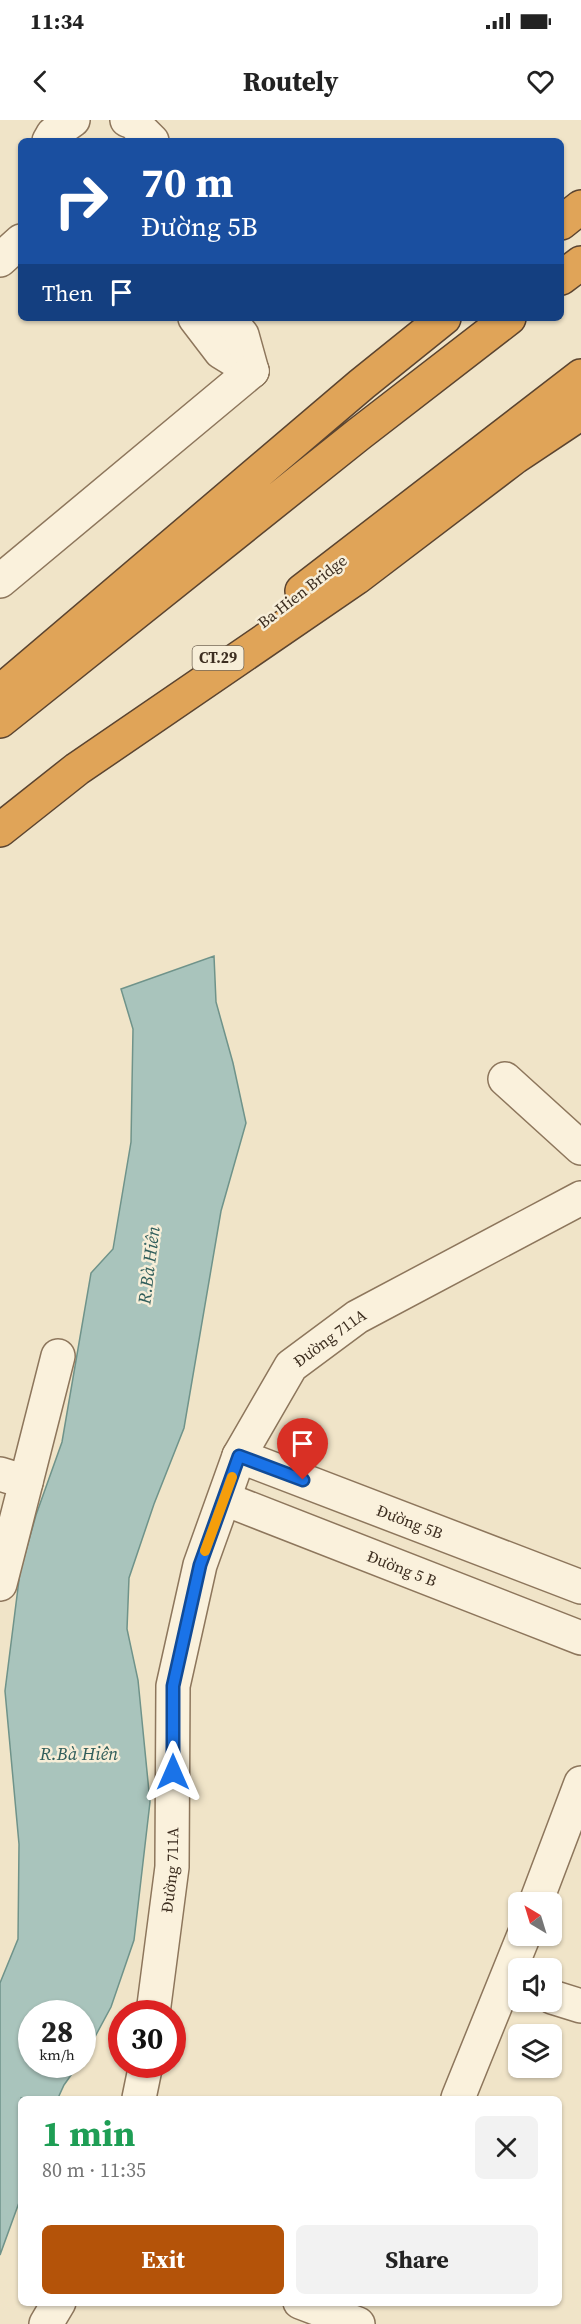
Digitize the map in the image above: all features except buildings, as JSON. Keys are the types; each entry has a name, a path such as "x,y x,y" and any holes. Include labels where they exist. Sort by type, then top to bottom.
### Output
{"highway":[{"path":"564,221 581,207"},
{"path":"564,276 581,263"},
{"path":"0,692 362,384 440,321"},
{"path":"0,721 359,434 505,321"},
{"name":"CT.29","path":"357,562 581,376"},
{"path":"357,562 581,413"},
{"name":"Ba Hien Bridge","path":"0,830 77,769 357,562"}],"street":[{"path":"51,138 73,120"},
{"path":"0,260 18,245"},
{"path":"197,321 221,352 252,371"},
{"path":"230,321 242,335 252,371"},
{"path":"0,581 252,371"},
{"path":"505,1079 581,1148"},
{"name":"Đường 711A","path":"155,2000 172,1867 173,1686 200,1565 239,1456 291,1366 357,1317 581,1198"},
{"path":"0,1584 13,1478 58,1356"},
{"name":"Đường 5B","path":"239,1456 581,1587"},
{"name":"Đường 5 B","path":"225,1499 581,1638"},
{"path":"540,1892 581,1783"},
{"path":"459,2096 508,1993"},
{"path":"562,2000 581,2006"},
{"path":"139,2096 143,2078"},
{"path":"46,2324 56,2306"},
{"path":"311,2306 358,2324"},
{"path":"367,2324 374,2306"}],"water":[{"name":"R.Bà Hiên","path":"214,956 216,1002 233,1063 246,1123 221,1211 184,1428 154,1504 129,1578 127,1629 138,1680 150,1802 134,1940 113,2000 108,2000 108,2013 96,2035 96,2000 18,2000 18,2078 69,2078 59,2096 18,2096 18,2205 0,2255 0,1983 18,1939 19,1844 5,1691 20,1572 36,1515 62,1442 91,1273 113,1249 131,1142 133,1029 121,989"}],"slow traffic":[{"path":"205,1551 232,1477"}],"route":[{"path":"173,1772 173,1686 200,1565 239,1456 303,1480"}]}
